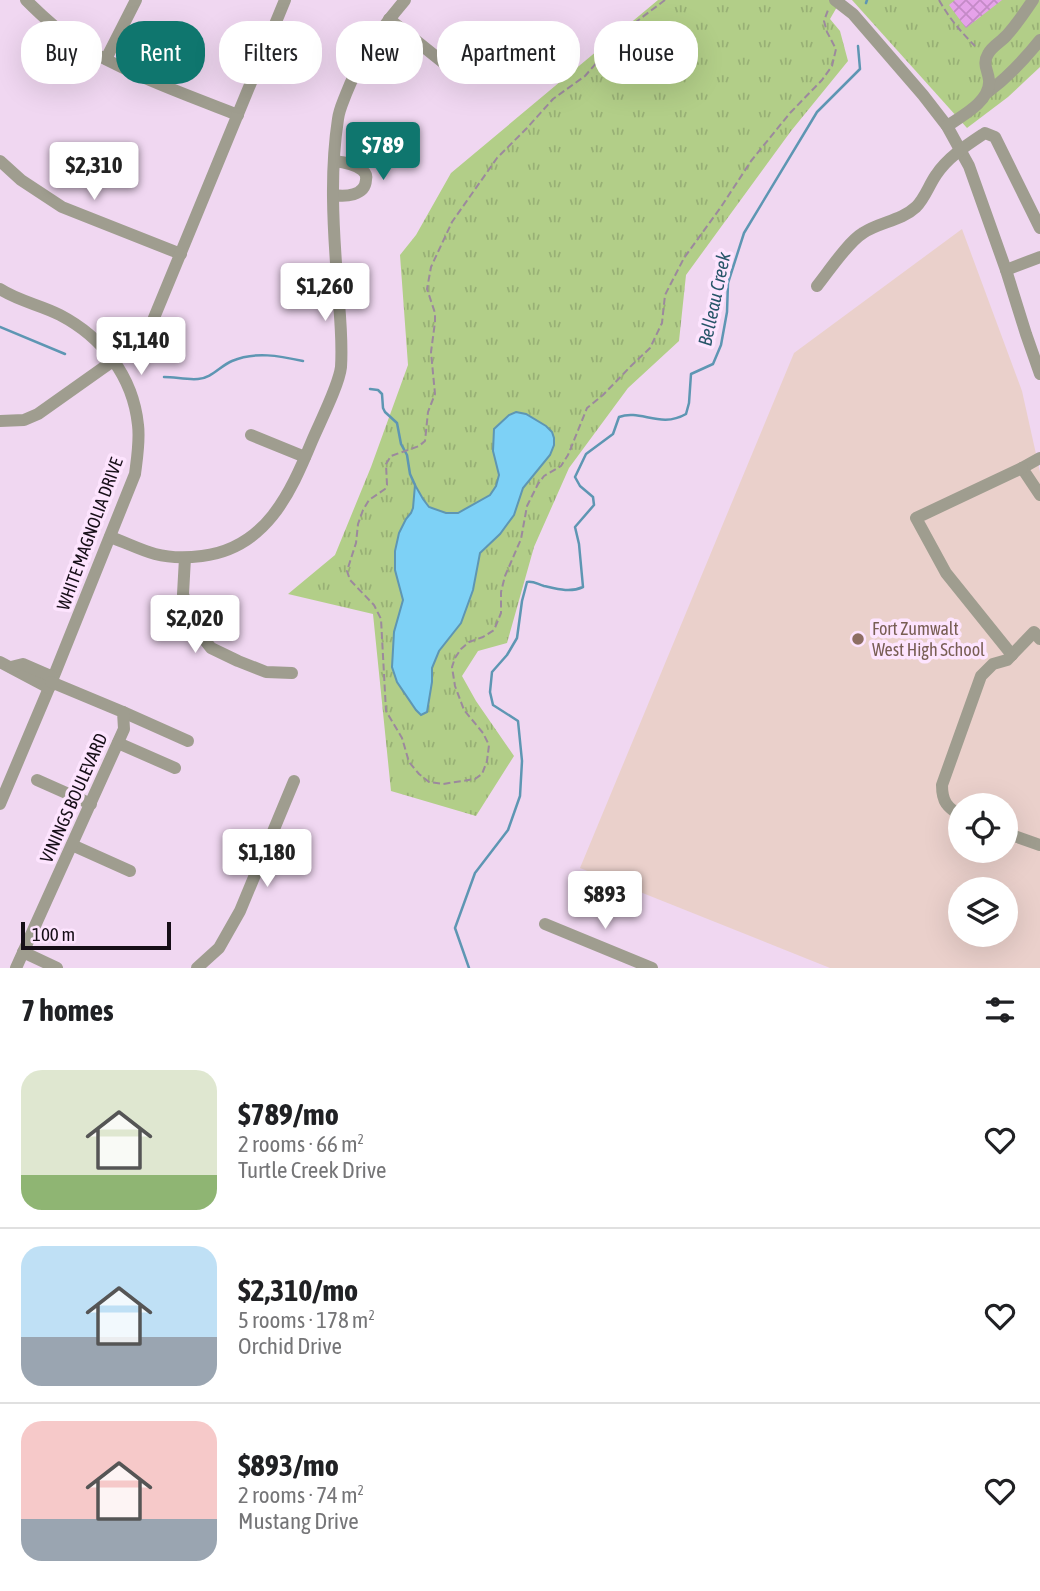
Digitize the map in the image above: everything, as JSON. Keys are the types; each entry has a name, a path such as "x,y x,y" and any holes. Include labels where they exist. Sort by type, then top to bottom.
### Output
{"street":[{"path":"26,0 74,41 106,59 238,116"},
{"path":"106,59 136,0"},
{"path":"0,421 24,420 38,415 134,346 149,330 285,0"},
{"path":"110,537 155,554 185,558 218,554 244,543 269,522 284,501 340,370 342,325 333,195 338,116 353,76 376,36 405,0"},
{"path":"988,92 985,58 1022,17 1033,0"},
{"path":"832,3 853,14 923,95 947,126 961,150 969,166 1040,374"},
{"path":"389,19 437,57"},
{"path":"947,126 1006,78 1040,40"},
{"path":"817,286 856,238 915,207 937,174 961,150 985,133 995,137 1040,228"},
{"path":"0,161 21,180 62,207 181,254"},
{"path":"333,195 358,193 366,183 366,175 362,169 334,161"},
{"path":"1006,271 1040,257"},
{"name":"WHITE MAGNOLIA DRIVE","path":"0,289 60,315 90,334 114,359 134,403 138,426 135,474 0,804"},
{"path":"251,435 305,457"},
{"path":"1012,655 946,573 916,518 1040,458"},
{"path":"1023,468 1040,495"},
{"path":"185,558 183,594 192,624 211,648 267,672 292,673"},
{"path":"948,806 942,799 942,785 981,676 993,664 1007,660 1038,633"},
{"path":"6,664 23,664 51,682 188,741"},
{"name":"VININGS BOULEVARD","path":"16,968 124,729 123,712"},
{"path":"118,743 175,768"},
{"path":"37,780 91,804"},
{"path":"197,968 219,948 240,911 294,781"},
{"path":"1018,837 1040,845"},
{"path":"72,845 130,871"},
{"path":"545,924 652,968"},
{"path":"23,953 57,968"}],"path":[{"path":"664,0 624,31 585,76 553,99 497,158 452,222 431,267 427,289 435,313 431,352 435,394 428,412 425,441 419,446 391,456 386,464 387,485 369,500 363,510 347,571 350,580 374,605 381,619 386,711 402,738 408,762 429,782 443,784 475,779 482,774 489,745 464,710 455,686 452,667 455,658 469,642 484,638 494,630 501,613 501,592 505,576 522,540 527,506 538,484 544,476 561,466 587,408 650,348 662,323 665,295 684,258 751,161 832,66 836,49 824,21 832,3"},
{"path":"939,0 960,31 975,46"}],"shaded area":[{"name":"Fort Zumwalt West High School","path":"962,229 1022,391 1040,472 1040,968 830,968 580,868 794,353"}],"green space":[{"path":"658,0 841,0 830,19 840,31 848,61 791,131 686,275 679,341 628,388 569,468 534,547 507,643 478,651 462,676 514,756 476,816 391,791 373,614 288,594 335,555 371,467 408,365 400,255 416,235 451,173 557,84 580,84 580,65 594,53 594,84 698,84 698,21 633,21"},
{"path":"852,0 1040,0 1040,67 1008,97 967,128"}],"water":[{"path":"516,412 526,414 546,426 552,432 554,445 550,455 523,488 514,515 500,534 480,553 473,590 461,623 439,651 432,668 427,712 421,715 397,682 392,667 394,632 403,600 395,570 399,533 413,508 415,485 429,507 446,513 458,513 490,495 499,475 493,451 494,429"}],"building":[{"path":"955,0 1002,0 966,28 949,5"}],"waterway":[{"name":"Belleau Creek","path":"469,968 455,928 475,873 508,830 520,796 522,761 518,721 493,705 490,692 492,672 517,638 527,582 564,590 583,587 575,527 594,505 593,497 580,486 575,477 586,454 613,434 619,417 635,415 668,420 686,414 691,374 713,364 721,345 727,312 728,283 744,233 817,112 860,69 858,46"},
{"path":"0,327 65,354"},
{"path":"164,377 203,378 232,361 250,356 276,356 303,361"},
{"path":"370,389 378,390 382,394 385,412 397,423 415,485"}],"place":[{"name":"Fort Zumwalt West High School","path":"858,639"}]}
